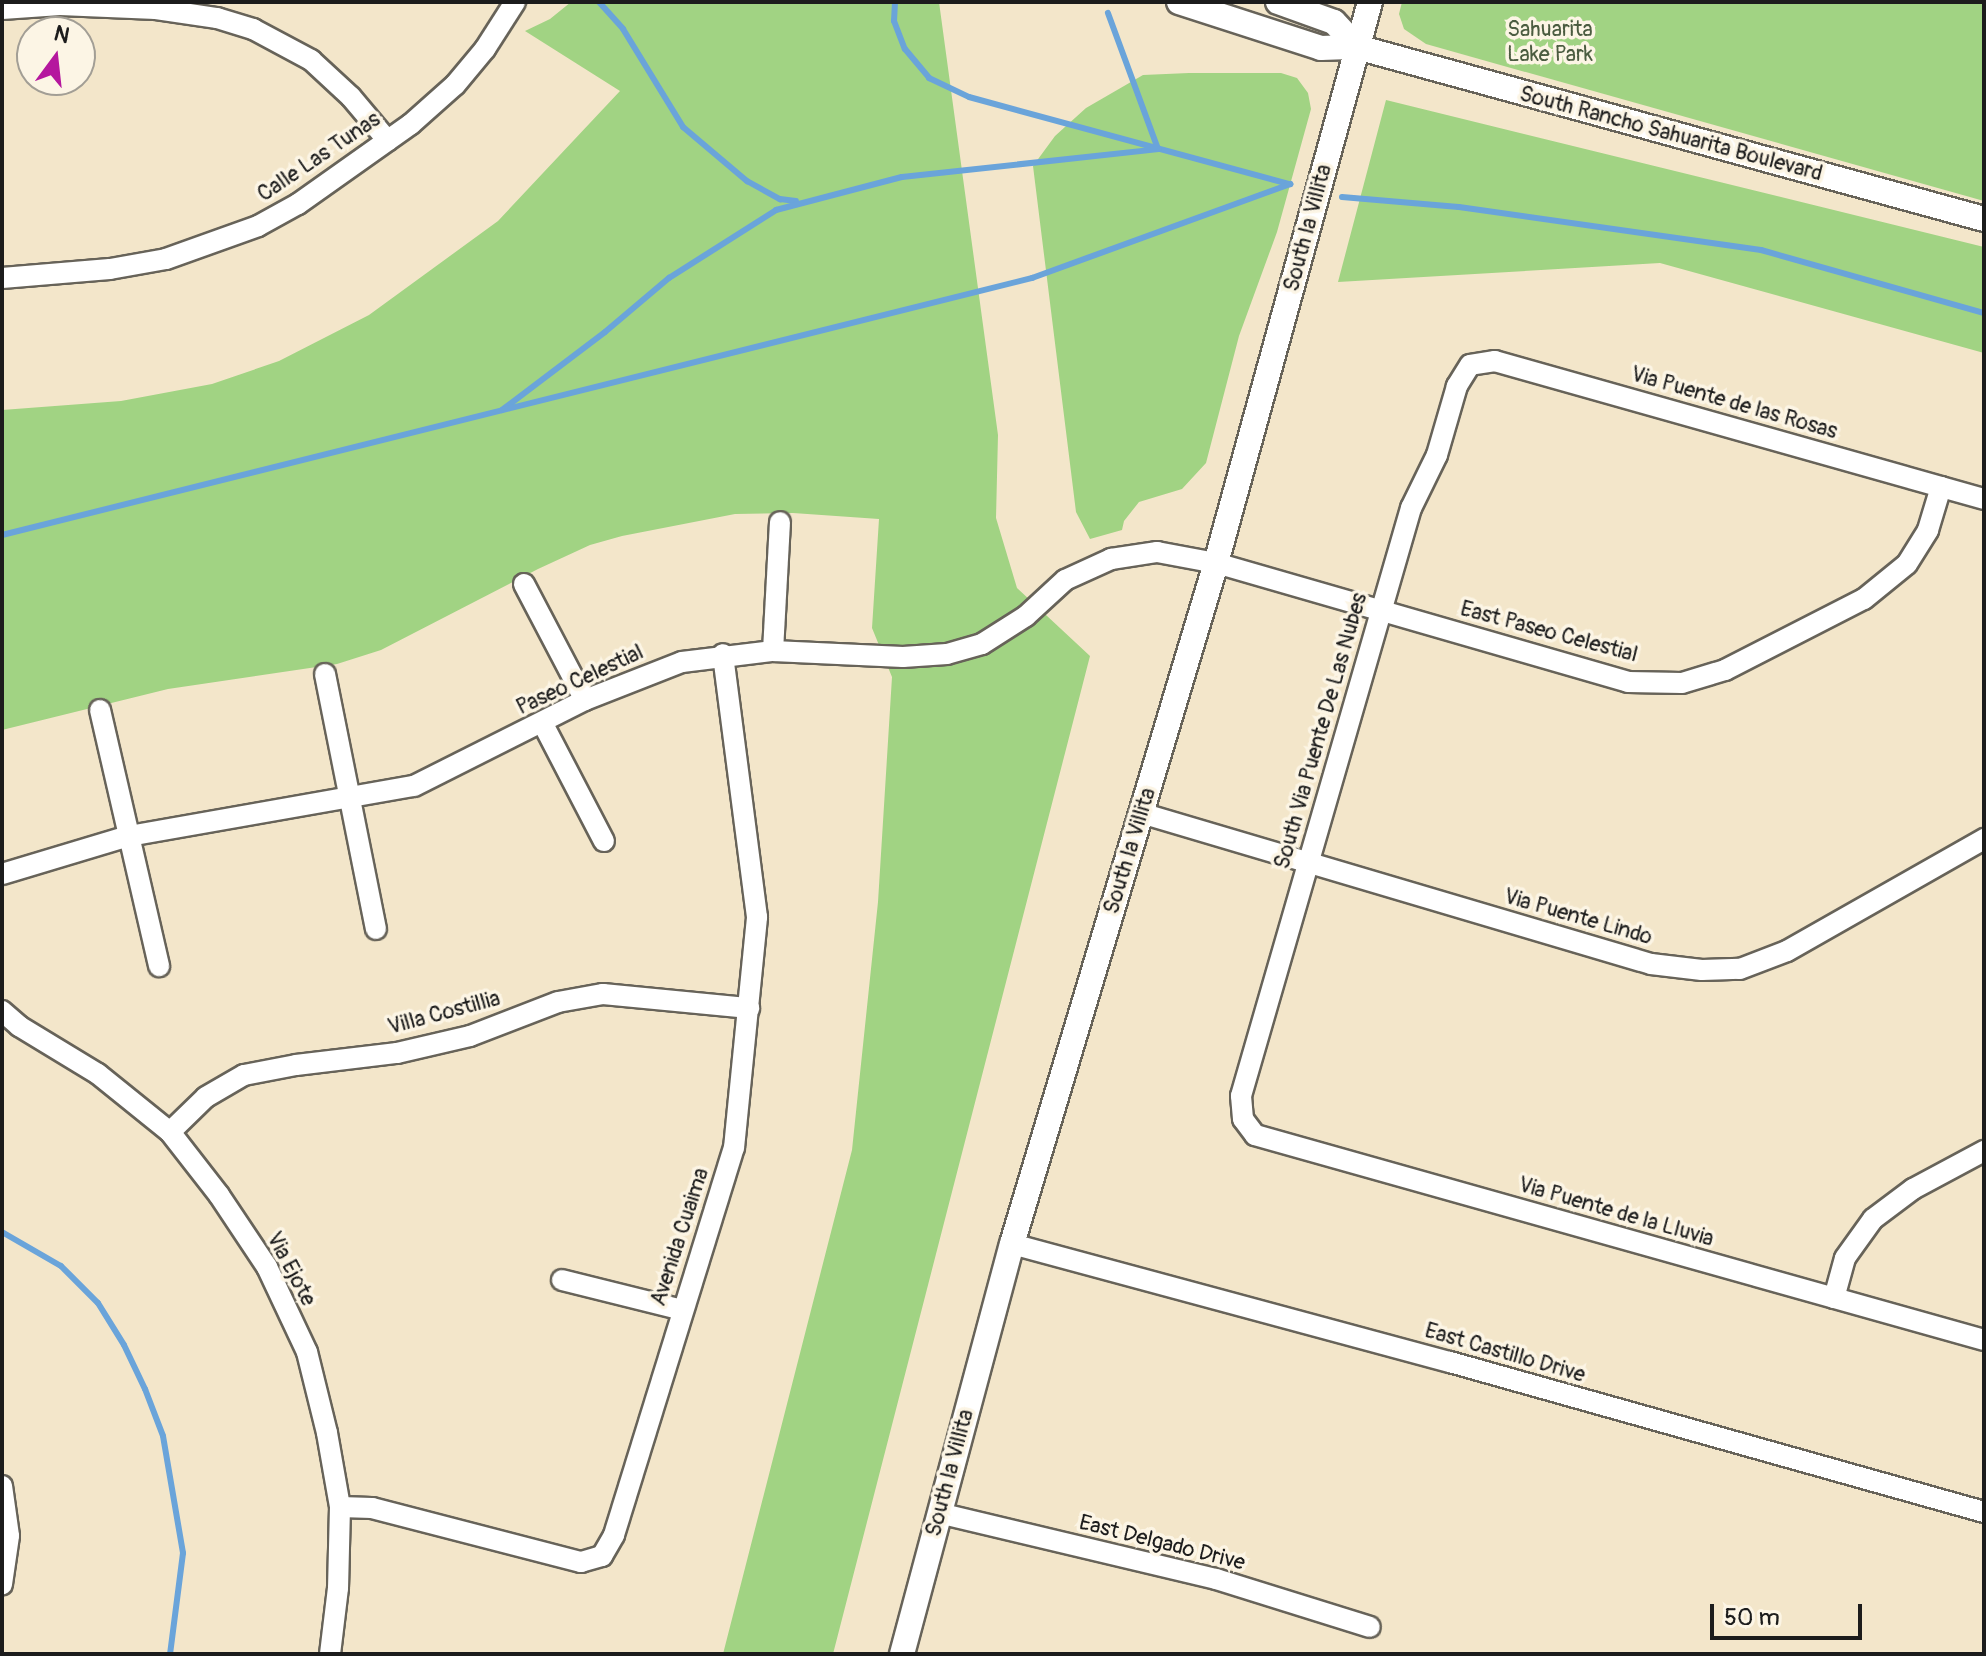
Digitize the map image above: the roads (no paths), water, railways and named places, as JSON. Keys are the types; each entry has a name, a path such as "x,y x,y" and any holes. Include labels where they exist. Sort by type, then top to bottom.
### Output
{"street":[{"name":"Calle Las Tunas","path":"2,278 110,269 166,259 258,226 298,204 388,141 455,85 485,49 515,2"},
{"name":"South Rancho Sahuarita Boulevard","path":"1179,2 1321,48 1357,47 1984,219"},
{"name":"South Rancho Sahuarita Boulevard","path":"1278,2 1334,22 1357,47"},
{"name":"South la Villita","path":"902,1654 1012,1244 1216,563 1370,2"},
{"path":"2,9 60,5 156,9 217,18 253,29 311,60 351,97 388,141"},
{"name":"Via Puente de las Rosas","path":"1470,365 1495,361 1984,499"},
{"name":"South Via Puente De Las Nubes","path":"1243,1119 1241,1096 1411,508 1437,455 1457,386 1470,365"},
{"name":"East Paseo Celestial","path":"1216,563 1628,682 1682,683 1725,670 1864,599 1907,564 1928,530 1941,487"},
{"path":"773,651 780,522"},
{"name":"Paseo Celestial","path":"2,874 129,836 414,786 543,724 585,700 669,666 723,654 773,651 903,657 947,654 982,644 1026,616 1065,580 1111,559 1157,552 1216,563"},
{"path":"524,584 585,700"},
{"name":"Avenida Cuaima","path":"340,1507 372,1508 555,1558 581,1562 602,1556 614,1535 734,1148 757,917 723,654"},
{"path":"325,674 376,929"},
{"path":"100,710 159,966"},
{"path":"543,724 604,841"},
{"name":"Via Puente Lindo","path":"1141,813 1651,964 1702,970 1740,969 1787,951 1984,839"},
{"name":"Villa Costillia","path":"170,1132 206,1097 244,1075 411,1050 470,1036 558,1002 603,994 749,1008"},
{"name":"Via Ejote","path":"2,1011 19,1026 98,1074 170,1132 219,1195 267,1267 307,1352 327,1433 340,1507 338,1588 330,1654"},
{"name":"Via Puente de la Lluvia","path":"1243,1119 1255,1135 1984,1340"},
{"path":"1834,1298 1845,1258 1873,1219 1913,1189 1984,1151"},
{"name":"East Castillo Drive","path":"1012,1244 1435,1358 1984,1512"},
{"path":"562,1280 682,1310"},
{"path":"2,1486 9,1536 2,1584"},
{"name":"East Delgado Drive","path":"939,1513 1216,1579 1370,1627"}],"waterway":[{"path":"599,2 623,29 683,127 747,181 780,199 796,201"},
{"path":"895,2 894,21 905,49 929,78 969,97 1290,184"},
{"path":"502,410 605,332 669,278 776,210 902,177 1158,149 1108,13"},
{"path":"2,535 1032,278 1290,184"},
{"path":"1342,197 1459,207 1761,250 1984,313"},
{"path":"2,1232 61,1266 98,1303 124,1345 145,1389 163,1436 183,1553 170,1654"}],"park label":[{"name":"Sahuarita Lake Park","path":"1550,42"}]}
